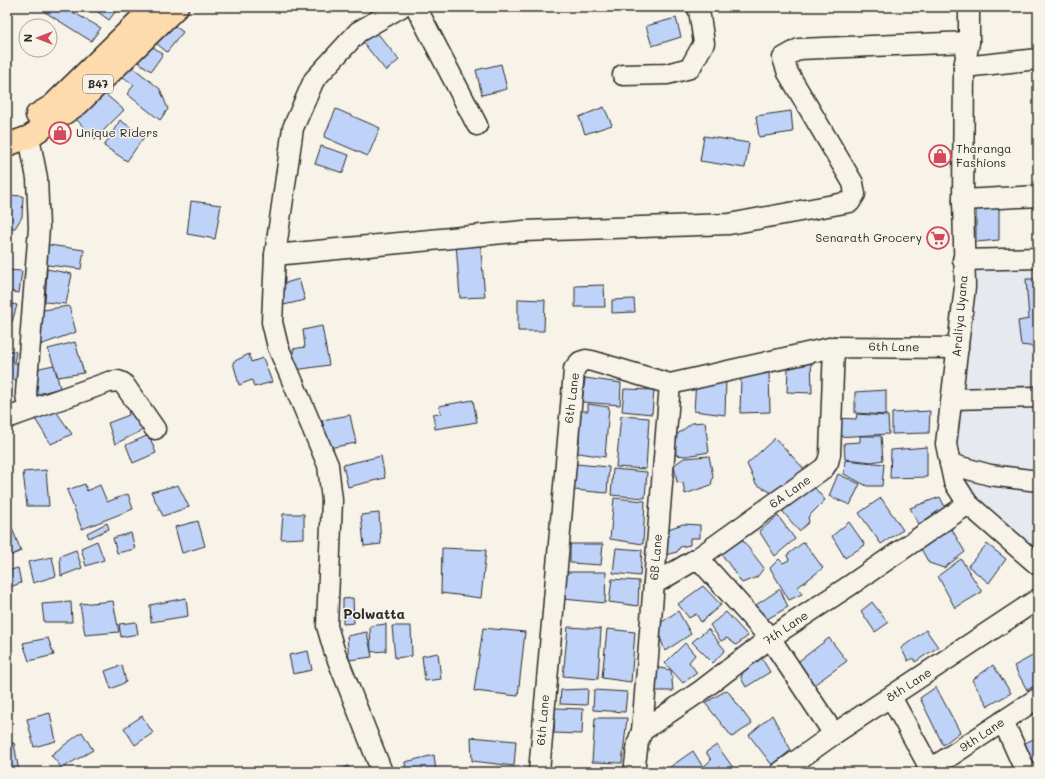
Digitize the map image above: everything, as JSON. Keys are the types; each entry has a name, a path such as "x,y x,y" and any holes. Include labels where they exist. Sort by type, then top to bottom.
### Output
{"main road":[{"name":"B47","path":"7,128 25,123 52,106 153,7"},
{"name":"B47","path":"7,145 29,137 78,104 177,7"}],"street":[{"path":"382,772 334,650 327,626 332,500 328,465 278,347 272,322 275,255 293,128 314,80 358,32 401,7"},
{"path":"416,7 477,125"},
{"path":"623,76 667,74 690,68 704,43 699,10 697,7"},
{"name":"Araliya Uyana","path":"969,7 969,42 964,67 963,200 965,287 946,444 954,482 968,504 1038,565"},
{"path":"275,255 524,230 729,224 850,202 855,194 853,183 788,73 783,58 799,50 969,42"},
{"path":"964,67 1038,59"},
{"path":"28,410 26,393 39,228 37,178 29,137"},
{"path":"963,200 1038,196"},
{"path":"964,260 1038,258"},
{"name":"6th Lane","path":"539,772 574,369 580,362 586,360 670,384 834,346 958,348"},
{"name":"6A Lane","path":"654,584 698,558 824,468 828,462 830,454 834,346"},
{"path":"7,418 109,382 118,381 123,383 155,428"},
{"name":"6B Lane","path":"642,731 670,384"},
{"path":"952,399 1038,398"},
{"path":"950,464 990,475 1038,481"},
{"name":"7th Lane","path":"642,731 702,690 770,638 849,586 968,504"},
{"path":"698,558 770,638 834,734"},
{"name":"8th Lane","path":"781,772 834,734 1038,599"},
{"path":"891,697 930,771"},
{"name":"9th Lane","path":"930,771 1038,698"},
{"path":"1003,721 1026,772"},
{"path":"634,772 638,742 642,731"}],"shaded area":[{"path":"1038,263 1038,554 968,495 948,441 965,264"}],"building":[{"path":"48,7 74,7 71,11 101,28 91,41 58,20 58,18 55,18 45,12"},
{"path":"91,7 119,7 109,20"},
{"path":"676,18 681,37 652,46 646,26"},
{"path":"167,20 183,32 167,52 151,39"},
{"path":"375,30 399,60 386,71 362,41"},
{"path":"146,42 163,54 151,71 134,59"},
{"path":"501,64 507,89 482,95 476,70"},
{"path":"130,65 160,89 168,109 160,120 127,94 134,85 120,75"},
{"path":"104,93 124,110 95,139 75,118"},
{"path":"604,107 612,125 585,134 579,117"},
{"path":"336,109 380,128 368,156 324,137"},
{"path":"791,111 793,132 759,137 756,116"},
{"path":"120,120 144,137 127,161 104,146"},
{"path":"704,136 749,143 745,168 700,161"},
{"path":"321,146 349,155 343,173 315,164"},
{"path":"7,195 23,196 22,217 15,228 7,228"},
{"path":"191,201 221,205 215,239 187,234"},
{"path":"976,207 999,207 999,240 976,242"},
{"path":"480,241 485,297 460,298 456,243"},
{"path":"42,244 84,250 81,269 39,264"},
{"path":"47,269 72,274 66,304 45,302"},
{"path":"7,270 22,271 19,293 7,291"},
{"path":"299,279 305,300 284,305 279,285"},
{"path":"1026,279 1038,279 1037,371 1037,347 1021,345 1018,321 1029,319"},
{"path":"604,285 605,307 575,307 575,286"},
{"path":"518,299 545,300 544,331 518,331"},
{"path":"634,299 635,312 612,313 612,300"},
{"path":"7,303 17,305 12,322 7,321"},
{"path":"69,306 76,332 40,345 36,333 37,311"},
{"path":"7,324 10,324 9,350 7,350"},
{"path":"322,326 329,365 295,370 293,349 305,347 303,330"},
{"path":"75,342 84,373 58,377 48,349"},
{"path":"7,350 16,352 14,363 23,364 20,381 7,379"},
{"path":"249,354 251,362 263,358 272,382 254,387 252,380 239,385 233,362"},
{"path":"811,355 812,393 787,392 788,368"},
{"path":"54,365 60,388 31,396 30,383 38,381 35,369"},
{"path":"769,371 770,412 740,413 741,377"},
{"path":"585,378 621,383 620,405 582,402"},
{"path":"726,379 725,415 694,411 696,380"},
{"path":"624,389 654,390 652,414 622,411"},
{"path":"886,390 886,415 855,413 855,392"},
{"path":"473,400 477,422 435,429 433,414 441,413 439,406"},
{"path":"588,404 609,407 605,457 573,452 573,444 579,443 579,411 588,411"},
{"path":"53,407 72,434 51,444 35,419"},
{"path":"135,408 149,427 115,444 108,423 129,415 128,410"},
{"path":"930,411 929,433 892,434 892,413"},
{"path":"857,414 888,416 889,434 835,437 836,418 856,419"},
{"path":"350,415 356,443 329,448 322,420"},
{"path":"621,416 649,418 646,469 616,467"},
{"path":"705,422 709,452 686,456 676,455 675,436 692,423"},
{"path":"149,435 156,453 133,463 126,445"},
{"path":"860,436 881,436 883,460 872,462 845,459 844,443 860,442"},
{"path":"775,438 806,471 772,493 756,484 747,464"},
{"path":"927,447 927,477 890,478 891,450"},
{"path":"381,456 385,478 348,487 343,465"},
{"path":"709,456 713,476 711,485 685,494 683,483 677,482 674,465 684,458"},
{"path":"845,460 884,464 882,486 867,486 844,474"},
{"path":"576,464 609,467 607,493 574,490"},
{"path":"613,469 647,472 645,498 611,495"},
{"path":"46,470 49,506 27,506 23,472"},
{"path":"838,474 860,484 850,505 829,496"},
{"path":"809,481 825,500 808,517 809,522 799,531 779,507"},
{"path":"85,484 87,491 100,485 107,502 128,494 133,509 82,529 67,490"},
{"path":"178,485 189,507 163,516 151,492"},
{"path":"940,497 945,507 919,524 910,508"},
{"path":"614,498 645,501 643,544 610,539"},
{"path":"881,498 903,530 881,544 859,513"},
{"path":"379,513 381,544 364,546 361,515"},
{"path":"283,514 304,514 304,538 281,539"},
{"path":"778,516 795,539 775,556 759,531"},
{"path":"198,521 205,546 182,553 175,527"},
{"path":"849,522 865,545 845,558 832,536"},
{"path":"10,523 21,551 7,557 7,524"},
{"path":"107,523 109,529 89,538 87,533"},
{"path":"683,524 700,525 700,538 690,538 690,545 680,547 677,552 665,555 668,529"},
{"path":"951,528 965,552 944,568 929,563 920,547"},
{"path":"131,533 135,549 117,553 113,538"},
{"path":"740,537 764,568 757,577 742,583 721,553"},
{"path":"97,541 104,560 86,566 81,548"},
{"path":"804,542 823,568 798,587 802,594 789,600 770,568 779,559 783,563 789,560 787,555"},
{"path":"570,544 603,544 601,565 570,563"},
{"path":"987,544 1006,559 989,583 968,566"},
{"path":"442,548 486,550 481,598 441,593"},
{"path":"616,548 642,550 640,576 613,573"},
{"path":"76,550 82,568 61,576 60,556"},
{"path":"52,557 56,576 33,583 28,562"},
{"path":"961,559 982,592 955,608 938,576"},
{"path":"18,568 21,583 7,588 7,571"},
{"path":"566,572 606,572 605,603 563,599"},
{"path":"612,579 639,581 638,606 609,602"},
{"path":"703,586 721,605 701,622 696,614 689,618 678,604"},
{"path":"780,589 788,607 764,621 756,605"},
{"path":"186,598 188,616 151,622 150,605"},
{"path":"353,598 354,623 343,624 343,599"},
{"path":"113,601 119,632 85,635 80,604"},
{"path":"71,602 72,622 44,622 42,604"},
{"path":"872,602 888,623 875,632 861,611"},
{"path":"678,611 691,634 665,651 656,626"},
{"path":"726,612 748,636 736,645 727,638 721,641 710,625"},
{"path":"136,622 138,634 121,637 119,624"},
{"path":"386,624 386,651 371,652 370,626"},
{"path":"392,626 411,626 412,656 395,658"},
{"path":"568,627 601,629 598,679 563,676"},
{"path":"483,628 525,632 518,696 474,691"},
{"path":"607,629 635,632 631,682 602,678"},
{"path":"708,629 725,650 713,663 692,642"},
{"path":"926,630 938,647 915,662 913,658 908,661 901,648"},
{"path":"367,632 372,657 349,660 347,636"},
{"path":"48,638 54,655 29,661 23,643"},
{"path":"829,638 847,661 811,687 795,664"},
{"path":"685,643 695,655 689,662 697,673 683,683 665,663"},
{"path":"308,651 312,670 293,674 289,655"},
{"path":"758,652 770,672 746,687 741,678 743,671"},
{"path":"438,653 441,679 425,681 422,656"},
{"path":"1038,653 1038,684 1027,690 1014,666"},
{"path":"122,665 126,682 111,689 105,671"},
{"path":"993,665 1011,693 988,706 972,680"},
{"path":"654,667 671,670 673,691 654,691"},
{"path":"936,687 960,732 943,745 920,698"},
{"path":"588,689 587,705 560,704 561,690"},
{"path":"594,690 627,692 625,712 593,710"},
{"path":"727,690 752,724 732,737 705,703"},
{"path":"555,708 583,709 582,734 554,733"},
{"path":"50,713 56,741 34,747 27,719"},
{"path":"772,715 791,750 772,765 749,735"},
{"path":"142,716 153,733 135,745 124,728"},
{"path":"595,718 627,718 622,763 592,762"},
{"path":"82,732 93,750 62,768 51,755"},
{"path":"471,737 516,741 514,766 472,761"},
{"path":"1038,737 1038,769 1036,770 1025,743"},
{"path":"7,743 14,743 19,772 7,772"},
{"path":"717,745 736,772 706,772 703,767 711,760 706,752"},
{"path":"693,751 706,772 673,772 670,767"},
{"path":"434,755 436,772 406,772 405,762"},
{"path":"348,766 351,772 336,772"},
{"path":"663,766 669,772 653,772"}],"place":[{"name":"Unique Riders","path":"60,133"},
{"name":"Tharanga Fashions","path":"940,156"},
{"name":"Senarath Grocery","path":"938,238"}],"district":[{"name":"Polwatta","path":"374,614"}]}
